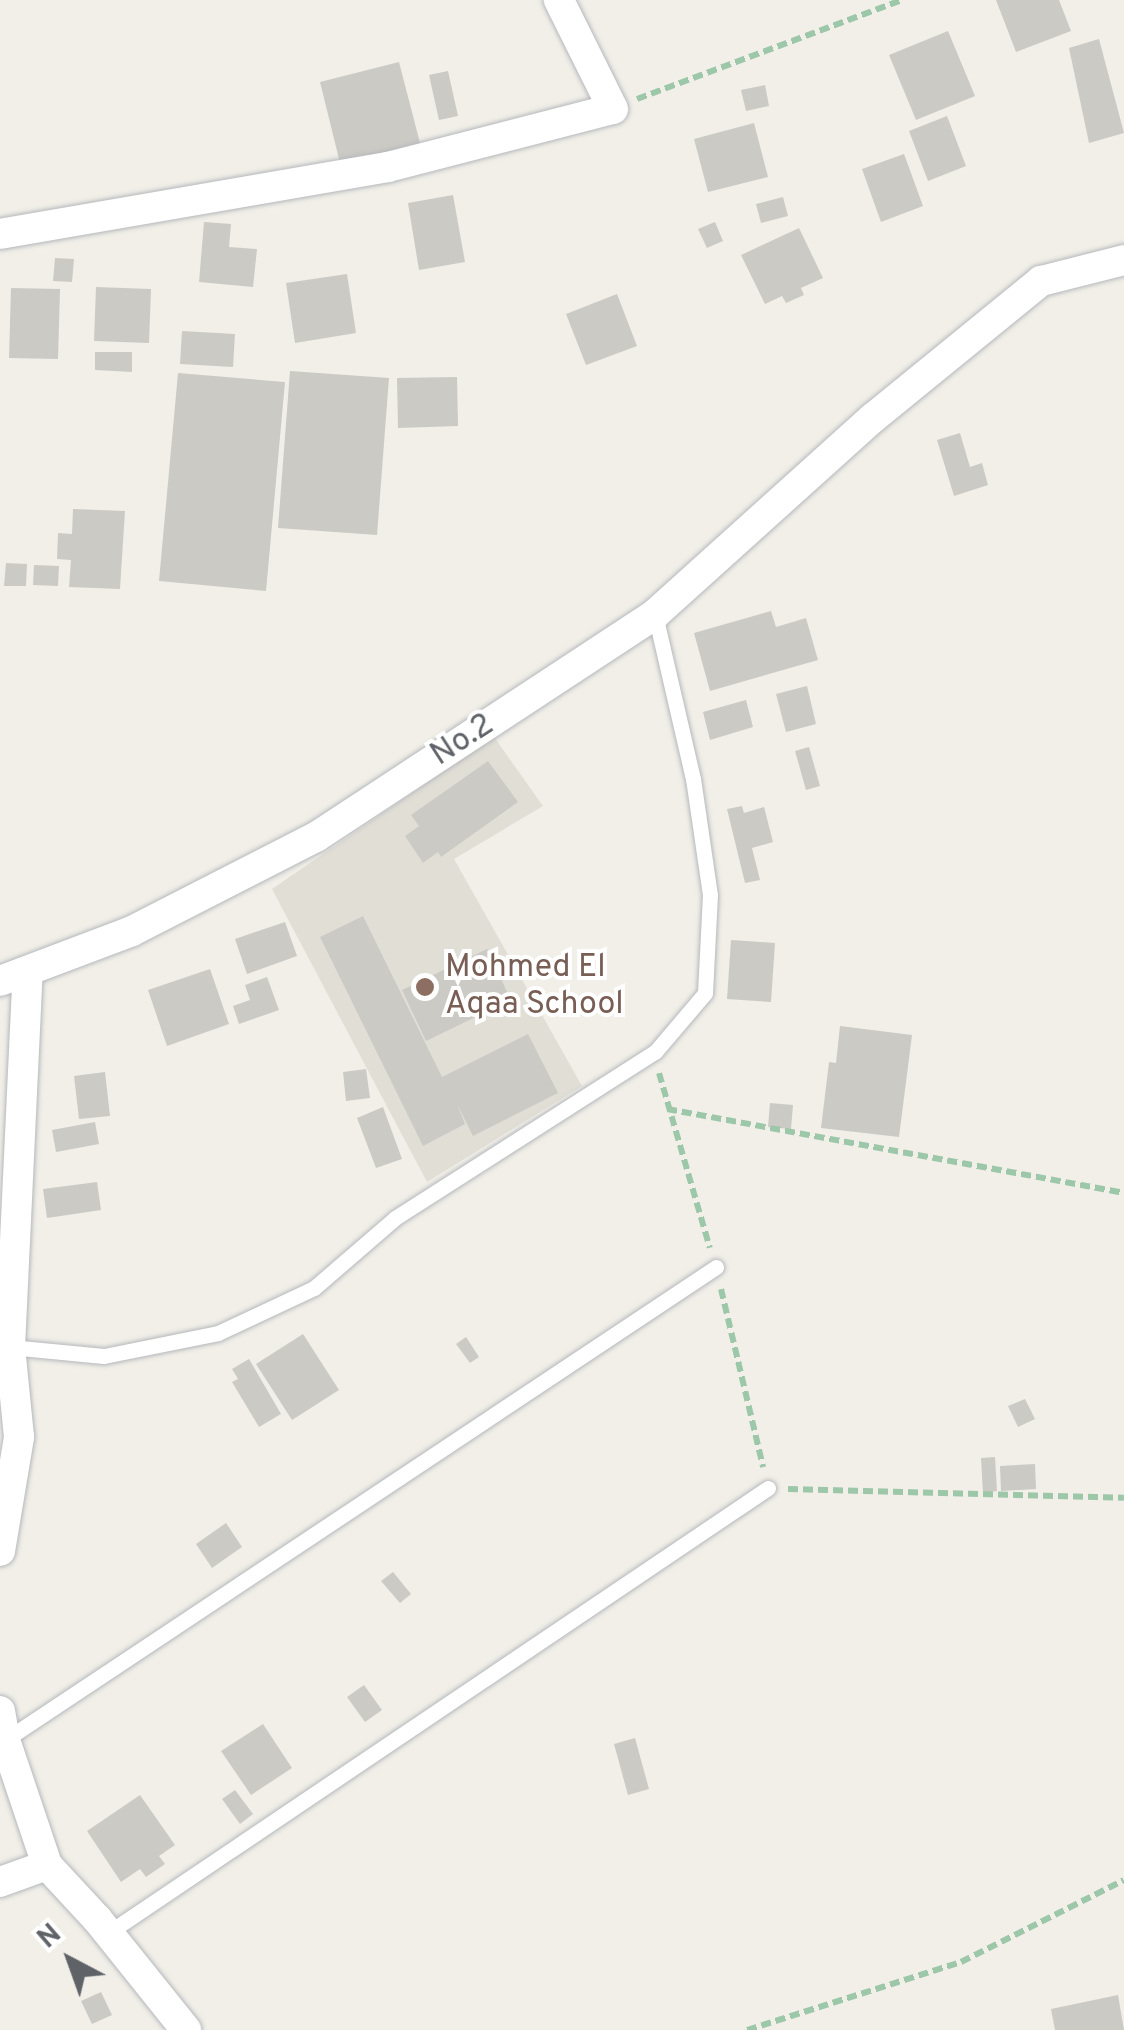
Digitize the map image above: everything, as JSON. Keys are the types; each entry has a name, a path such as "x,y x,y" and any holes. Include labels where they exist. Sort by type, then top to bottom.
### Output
{"street":[{"path":"0,234 388,167 612,109 559,0"},
{"name":"No.2","path":"14,976 132,931 316,837 655,614 873,418 1041,281 1124,260"},
{"path":"0,1550 19,1438 10,1347 14,976"},
{"path":"2,1725 47,1865 186,2030"},
{"path":"0,1882 47,1865"}],"lane":[{"path":"10,1347 104,1356 218,1334 314,1288 395,1218 655,1052 706,993 710,894 693,779 655,614"},
{"path":"2,1725 716,1267"},
{"path":"108,1933 768,1488"}],"path":[{"path":"612,109 902,0"},
{"path":"655,1052 667,1109 716,1267 768,1488 1124,1498"},
{"path":"667,1109 1124,1193"},
{"path":"747,2030 961,1962 1124,1880"}],"shaded area":[{"name":"Mohmed El Aqaa School","path":"494,737 543,806 454,859 582,1086 427,1182 272,889"}],"building":[{"path":"996,0 1059,0 1071,31 1016,52"},
{"path":"948,31 975,96 916,120 889,55"},
{"path":"1099,39 1124,133 1089,143 1069,48"},
{"path":"399,62 420,143 340,163 320,82"},
{"path":"448,71 458,116 439,120 429,75"},
{"path":"765,85 769,106 746,111 741,90"},
{"path":"947,116 966,166 928,181 909,131"},
{"path":"754,123 768,177 708,192 694,139"},
{"path":"904,154 923,206 881,222 862,169"},
{"path":"453,195 465,262 419,270 408,203"},
{"path":"783,197 788,216 761,223 756,204"},
{"path":"204,222 231,224 229,247 257,249 253,287 199,282"},
{"path":"715,222 723,241 707,248 698,229"},
{"path":"799,228 823,278 801,288 804,295 786,303 782,296 765,304 741,255"},
{"path":"55,258 74,259 72,282 53,281"},
{"path":"347,274 356,333 295,343 286,283"},
{"path":"96,287 151,289 149,343 94,341"},
{"path":"11,288 60,289 58,359 9,358"},
{"path":"617,294 637,346 586,365 566,314"},
{"path":"182,331 235,334 233,367 180,364"},
{"path":"95,352 132,352 132,372 95,370"},
{"path":"290,371 389,378 377,535 278,528"},
{"path":"178,373 285,382 266,591 159,581"},
{"path":"457,377 458,426 398,428 397,378"},
{"path":"960,433 970,467 982,463 988,485 954,496 937,440"},
{"path":"73,509 125,511 120,589 69,587 71,560 57,559 58,533 72,534"},
{"path":"6,563 27,564 26,586 4,586"},
{"path":"34,565 59,566 58,586 33,585"},
{"path":"771,611 776,627 806,618 818,660 710,691 694,633"},
{"path":"807,686 816,724 786,732 776,694"},
{"path":"746,700 753,727 710,740 703,712"},
{"path":"809,747 820,786 806,790 795,751"},
{"path":"488,761 518,802 441,857 438,852 423,863 405,836 419,826 411,815"},
{"path":"742,806 744,813 764,807 773,842 752,848 760,880 745,883 727,809"},
{"path":"363,916 442,1077 528,1034 558,1093 473,1136 457,1104 465,1124 423,1146 320,937"},
{"path":"285,922 297,956 247,974 235,939"},
{"path":"731,940 775,943 771,1002 727,999"},
{"path":"487,949 511,1000 426,1041 402,990"},
{"path":"210,969 229,1024 167,1046 148,990"},
{"path":"267,977 279,1010 239,1024 233,1006 250,1000 245,985"},
{"path":"840,1026 912,1035 899,1137 821,1128 829,1062 836,1063"},
{"path":"366,1069 370,1098 346,1101 343,1072"},
{"path":"105,1072 110,1116 79,1119 74,1076"},
{"path":"770,1103 793,1105 791,1129 768,1127"},
{"path":"383,1107 402,1159 376,1168 357,1118"},
{"path":"95,1122 99,1144 56,1152 52,1130"},
{"path":"97,1182 101,1210 47,1218 43,1189"},
{"path":"303,1334 339,1390 292,1420 256,1364"},
{"path":"466,1337 479,1357 470,1363 456,1344"},
{"path":"249,1359 281,1414 259,1427 232,1382 238,1379 232,1369"},
{"path":"1025,1399 1035,1419 1018,1427 1008,1406"},
{"path":"995,1457 997,1491 983,1493 981,1458"},
{"path":"1035,1464 1036,1489 1001,1491 1000,1466"},
{"path":"226,1523 242,1547 212,1568 196,1544"},
{"path":"393,1572 411,1594 400,1603 381,1581"},
{"path":"364,1685 382,1710 365,1722 347,1697"},
{"path":"263,1724 292,1768 251,1795 221,1751"},
{"path":"635,1738 649,1789 628,1795 614,1744"},
{"path":"235,1790 253,1814 240,1824 222,1799"},
{"path":"140,1795 175,1845 159,1856 165,1864 146,1877 140,1869 121,1882 87,1831"},
{"path":"101,1992 112,2015 92,2024 81,2001"},
{"path":"1118,1995 1124,2030 1055,2030 1051,2009"}],"place":[{"name":"Mohmed El Aqaa School","path":"425,987"}]}
